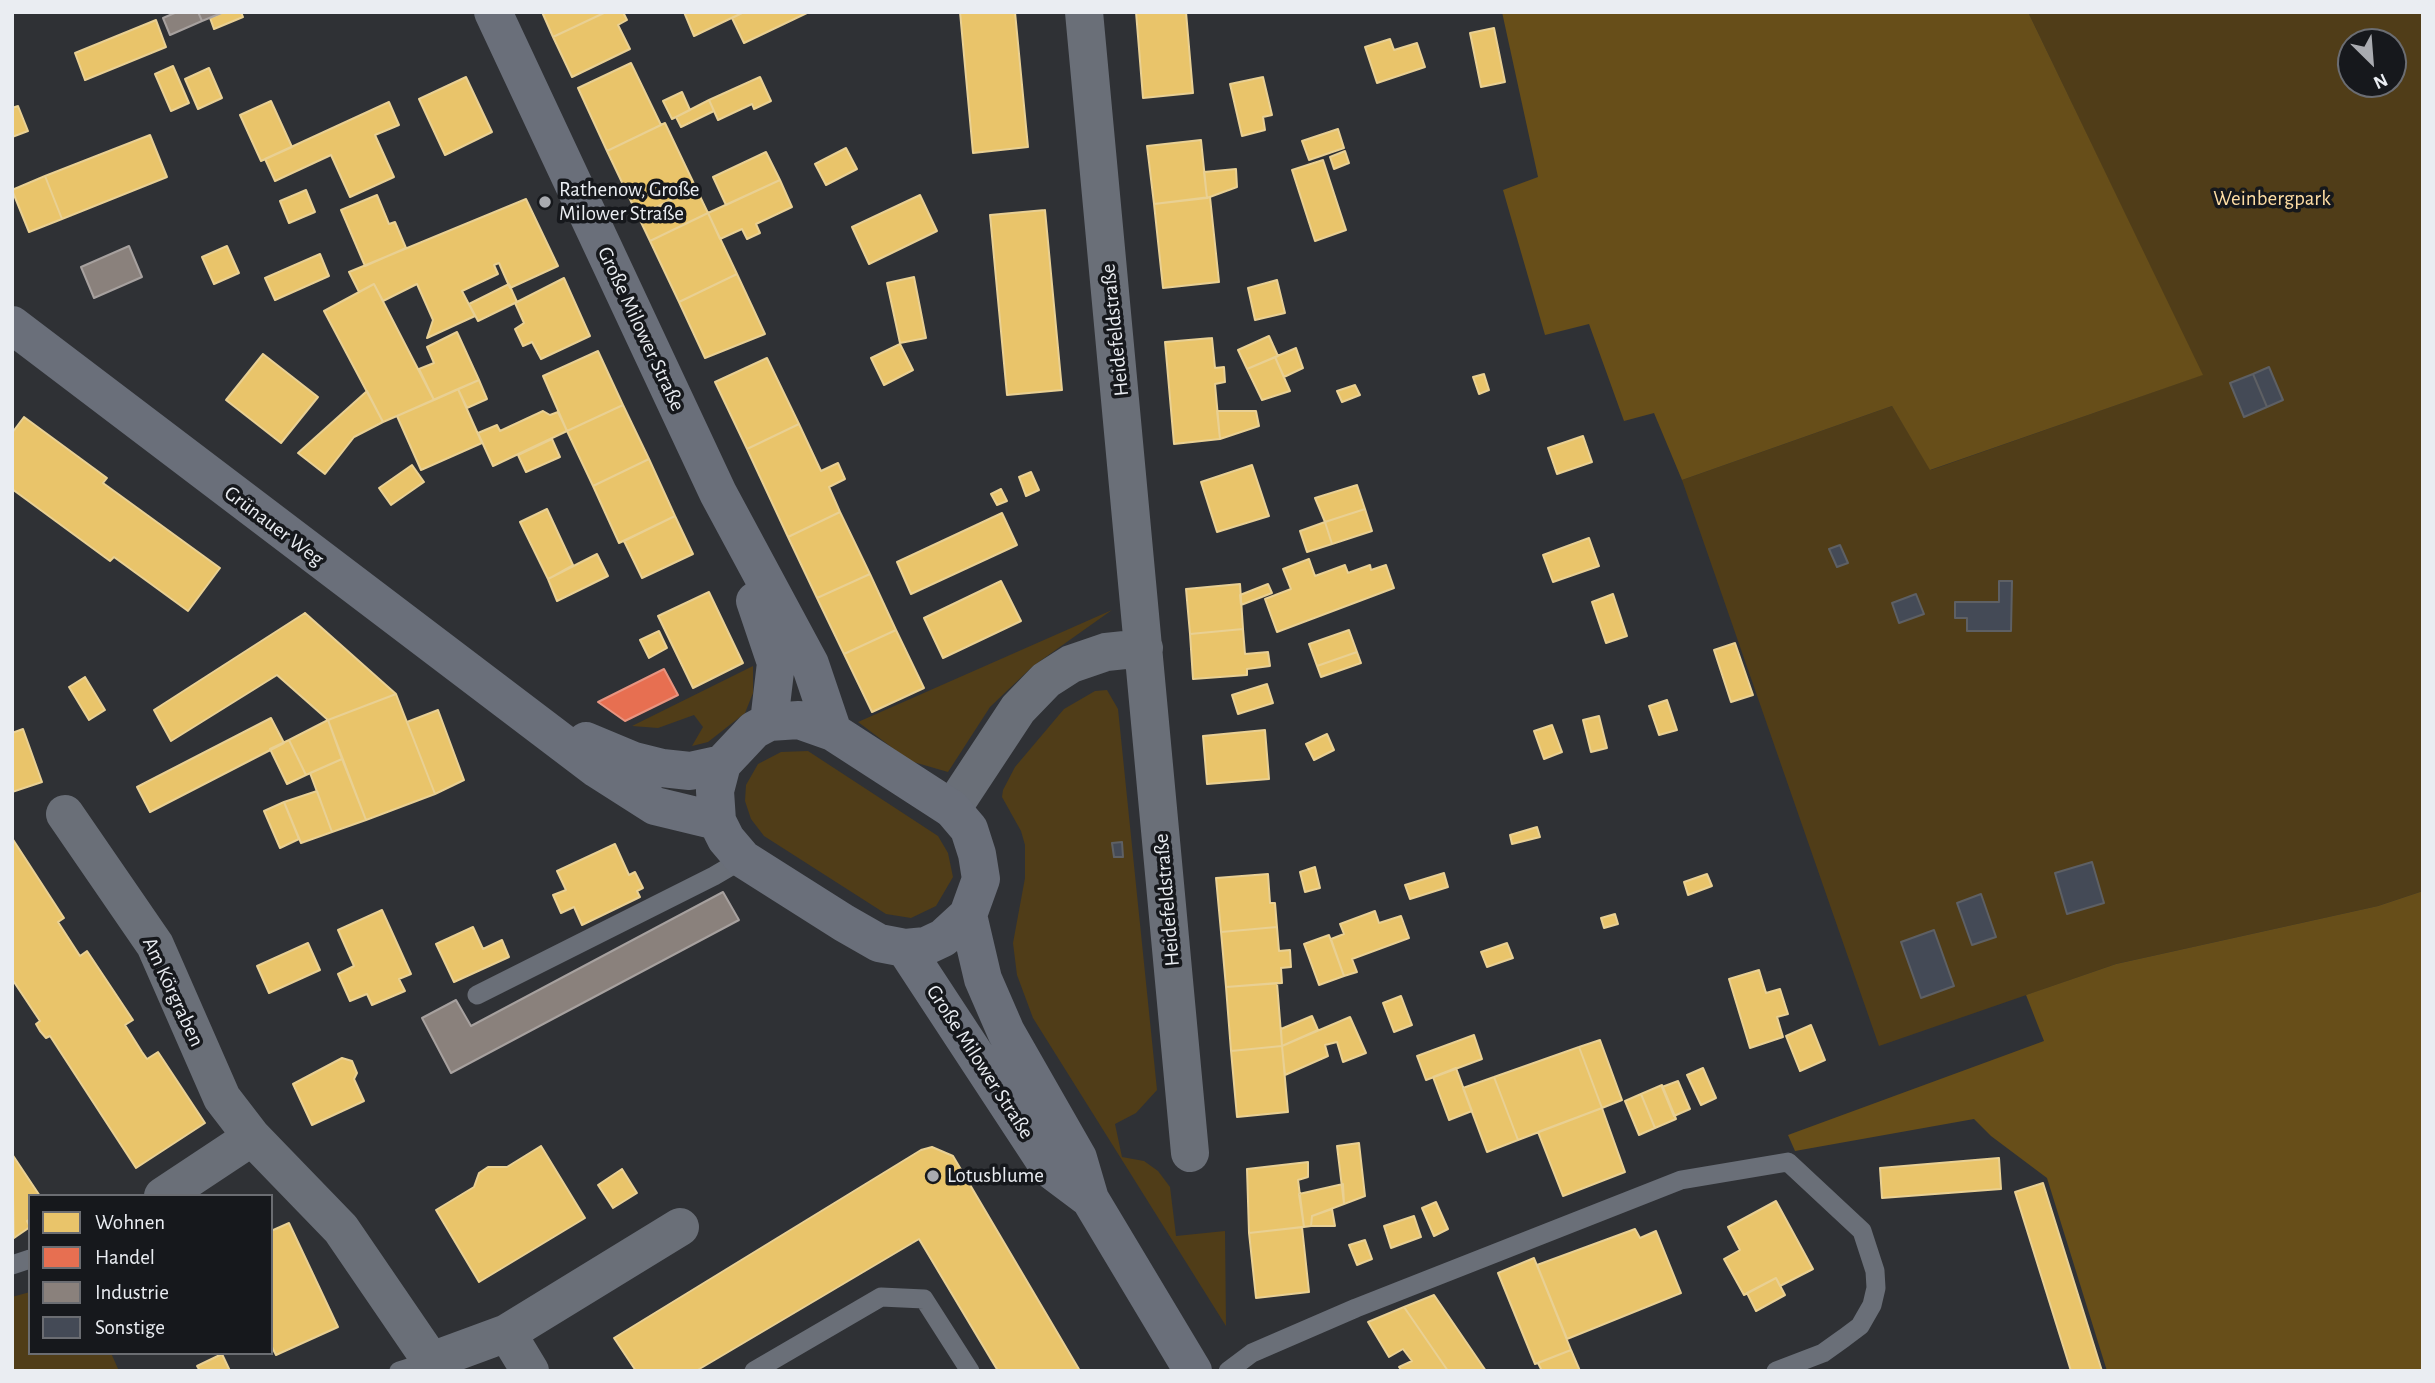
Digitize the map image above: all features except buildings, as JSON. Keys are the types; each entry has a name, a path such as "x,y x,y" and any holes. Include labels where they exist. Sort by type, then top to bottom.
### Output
{"main road":[{"name":"Große Milower Straße","path":"493,12 718,493 810,664 833,732"},
{"name":"Grünauer Weg","path":"12,325 331,569 539,722 576,754 655,806 717,821"},
{"name":"Große Milower Straße","path":"718,493 776,663 769,722"},
{"path":"799,720 833,732 952,809 969,829 981,879 968,915 943,938 926,946 905,948 878,943 743,859 726,839 717,821 715,791 722,764 754,730 769,722 799,720"},
{"name":"Grünauer Weg","path":"539,722 634,761 662,768 690,771 722,764"},
{"name":"Große Milower Straße","path":"968,915 983,979 1006,1032 1078,1158 1090,1199 1193,1371"},
{"name":"Große Milower Straße","path":"905,948 1050,1169 1090,1199"}],"street":[{"name":"Heidefeldstraße","path":"1084,12 1190,1153"},
{"path":"952,809 1018,709 1046,680 1071,664 1106,652 1144,648"},
{"name":"Am Körgraben","path":"65,814 155,945 222,1098 252,1137 341,1230 423,1367 507,1333 680,1227"},
{"path":"166,1194 252,1137"},
{"path":"507,1333 530,1371"}],"lane":[{"path":"477,995 743,859"},
{"path":"1227,1371 1252,1353 1356,1308 1681,1180 1788,1161 1862,1231 1875,1271 1875,1288 1872,1305 1860,1326 1823,1353 1776,1371"},
{"path":"754,1371 881,1297 924,1299 970,1371"}],"green space":[{"name":"Weinbergpark","path":"2028,12 2423,12 2423,891 2378,906 2116,964 1879,1046 1682,480 1892,406 1931,470 2202,375"},
{"path":"1112,610 1033,666 990,707 948,772 910,761 858,722"},
{"path":"753,666 753,693 745,713 708,742 692,746 703,727 694,715 658,728 632,726"},
{"path":"1107,690 1118,709 1157,1090 1136,1113 1115,1124 1122,1157 1144,1161 1158,1171 1170,1187 1176,1236 1225,1231 1226,1326 1033,1018 1017,975 1013,943 1025,878 1025,845 1021,831 1002,797 1003,790 1015,767 1064,709 1095,691"},
{"path":"808,751 938,836 948,853 953,877 936,906 911,918 886,914 764,836 751,819 745,801 746,785 758,764 781,752"},
{"path":"28,1293 28,1355 112,1355 119,1371 12,1371 12,1297"}],"shaded area":[{"path":"1502,12 2028,12 2203,375 1930,470 1892,406 1682,480 1654,413 1624,421 1589,324 1545,335 1503,190 1538,177"},
{"path":"2423,891 2423,1371 2107,1371 2047,1178 1991,1136 1974,1119 1795,1151 1788,1135 2044,1041 2026,995 2116,964 2378,906"}],"place":[{"name":"Rathenow, Große Milower Straße","path":"545,202"},
{"name":"Lotusblume","path":"933,1176"}]}
